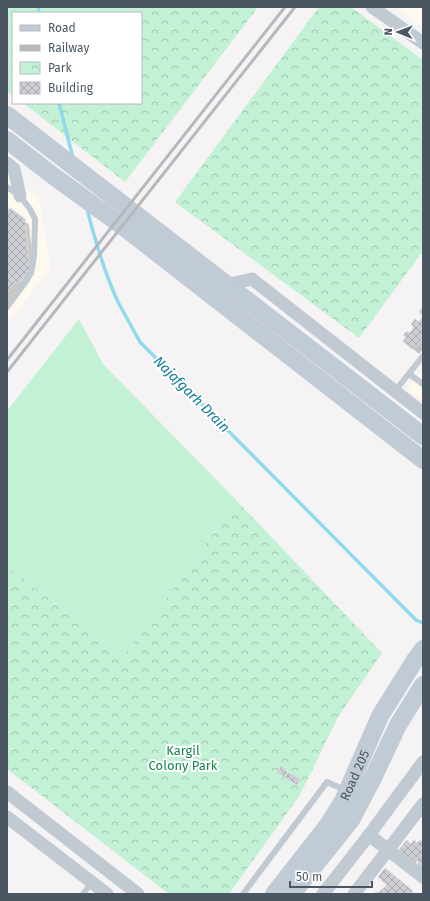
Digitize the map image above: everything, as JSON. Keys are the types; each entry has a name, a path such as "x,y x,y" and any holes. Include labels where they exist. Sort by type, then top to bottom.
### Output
{"street":[{"path":"372,7 423,43"},
{"path":"7,115 423,436"},
{"path":"7,140 125,228 423,460"},
{"path":"7,163 14,168 20,196"},
{"path":"226,284 252,279 423,413"},
{"name":"Road 205","path":"274,894 328,825 343,801 380,716 419,655"},
{"name":"Road 205","path":"292,894 351,820 398,725 423,685"},
{"path":"323,894 423,762"},
{"path":"7,792 138,894"},
{"path":"354,894 423,804"},
{"path":"28,808 12,820 107,894"},
{"path":"369,835 423,877"},
{"path":"66,863 78,848"}],"lane":[{"path":"7,187 20,196 30,209 35,219 34,256 32,269 27,280 7,306"},
{"path":"395,391 423,356"},
{"path":"409,374 423,384"},
{"path":"243,894 327,782 347,791"},
{"path":"83,894 92,882"}],"shaded area":[{"path":"395,7 423,7 423,28"},
{"path":"7,174 39,198 51,269 7,324"},
{"path":"423,369 423,401 407,388"}],"green space":[{"path":"7,7 258,7 125,182 24,104 142,104 142,12 12,12 12,94 7,91"},
{"path":"319,7 351,7 423,60 423,251 359,338 175,202"},
{"path":"79,319 103,364 237,501 124,656 7,566 7,411"},
{"name":"Kargil Colony Park","path":"237,501 382,653 338,717 300,795 229,894 169,894 7,769 7,566 124,656"}],"building":[{"path":"10,208 25,219 30,269 19,284 7,276 7,212"},
{"path":"7,276 16,282 7,293"},
{"path":"423,307 423,316 419,312"},
{"path":"423,316 423,335 420,339 422,340 417,347 415,346 412,349 403,341 406,337 403,335 407,331 410,333 414,327 411,324 415,319 419,322"},
{"path":"281,766 286,770 282,775 277,772"},
{"path":"288,772 300,779 297,785 285,777"},
{"path":"407,840 411,844 414,840 417,843 420,840 423,843 423,872 416,866 419,862 411,855 407,860 397,852"},
{"path":"385,868 413,891 411,894 373,894 376,892 378,893 387,885 378,877"}],"waterway":[{"name":"Najafgarh Drain","path":"38,7 39,12"},
{"name":"Najafgarh Drain","path":"59,104 73,158"},
{"name":"Najafgarh Drain","path":"87,209 108,279 118,302 140,342 416,620 423,623"}],"railway":[{"path":"7,360 285,7"},
{"path":"7,372 295,7"}]}
